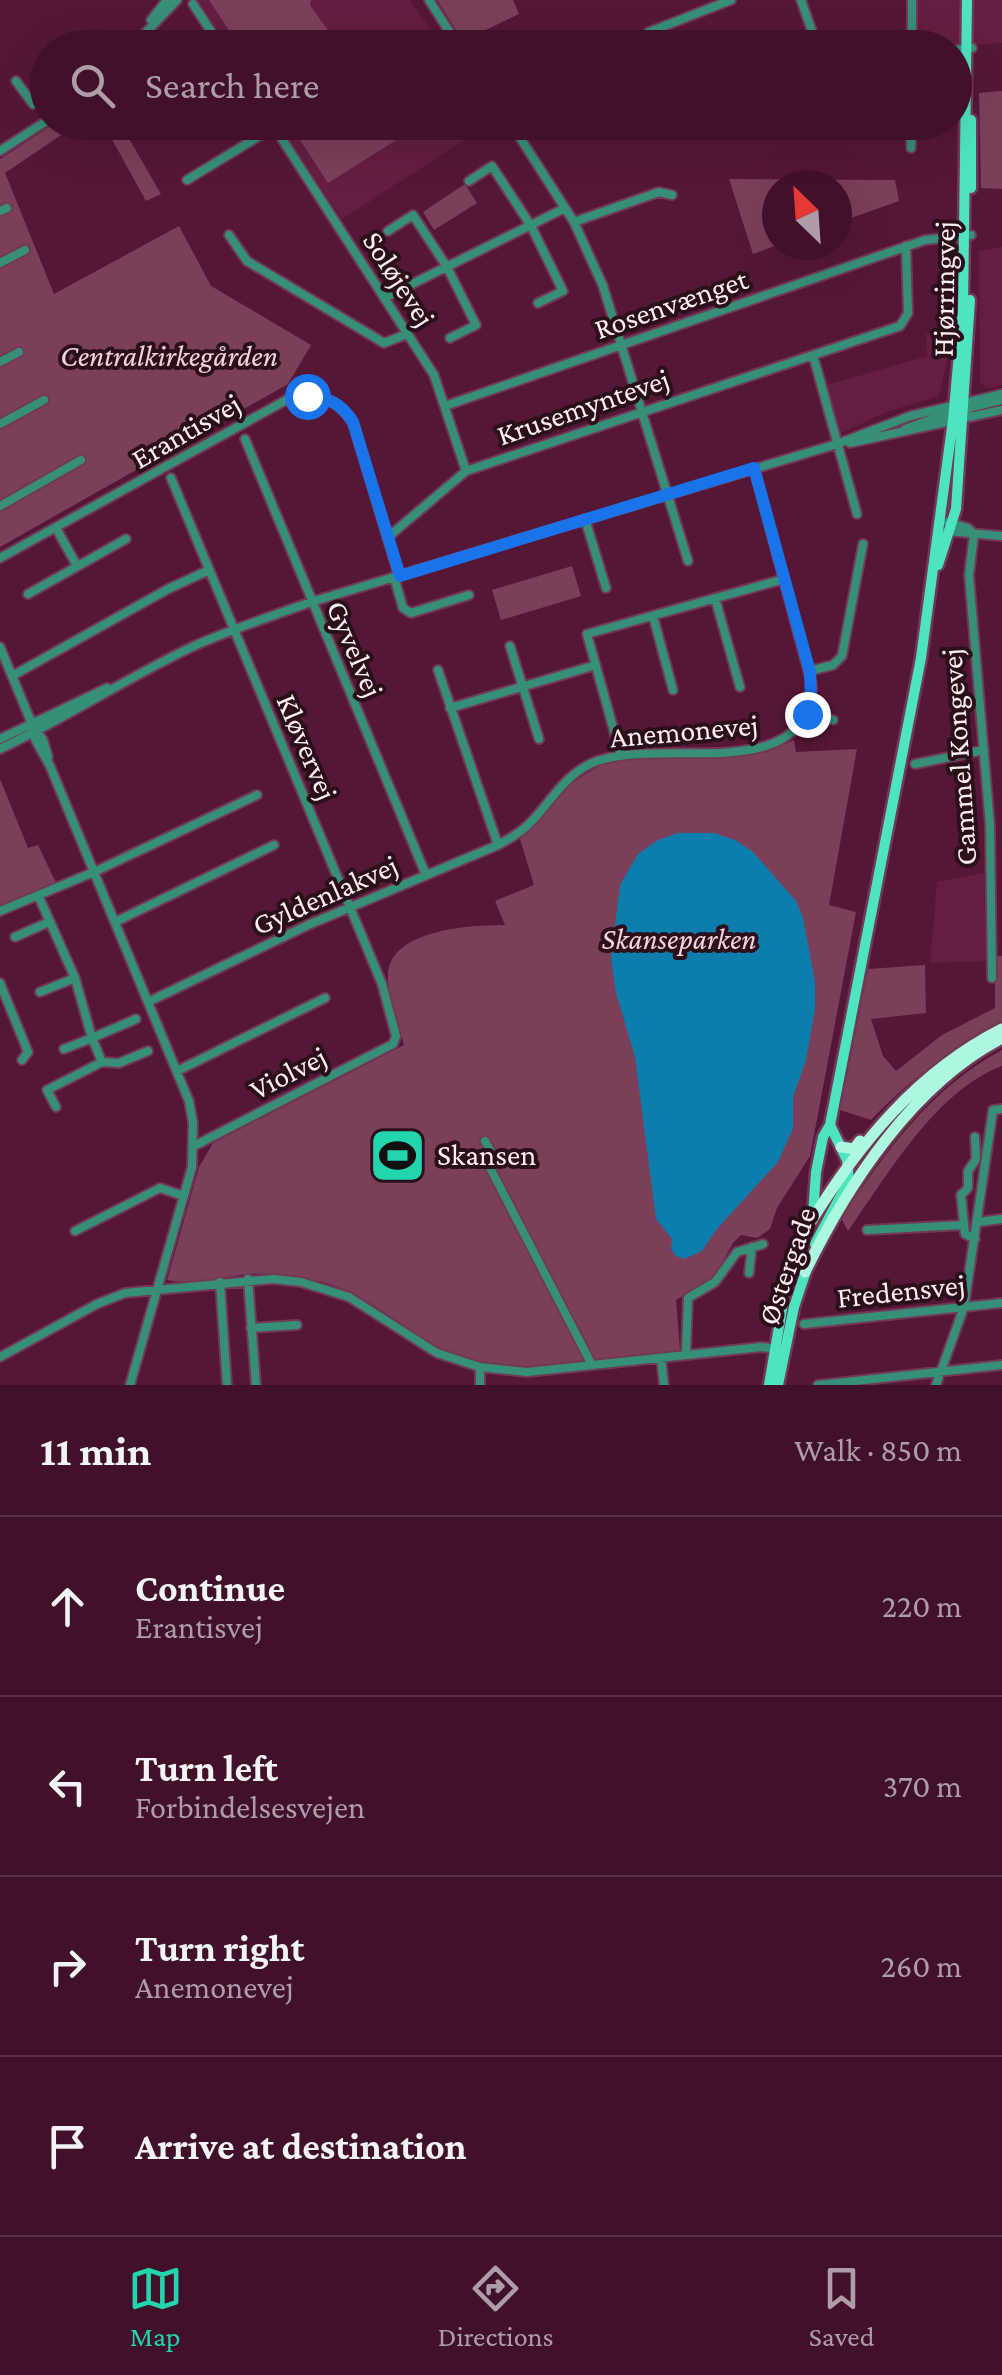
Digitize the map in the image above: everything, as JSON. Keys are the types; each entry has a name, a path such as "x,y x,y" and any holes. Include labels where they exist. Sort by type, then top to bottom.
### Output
{"highway":[{"path":"840,1147 854,1149 892,1106 956,1056 1002,1029"},
{"path":"805,1272 839,1210 910,1112 946,1075 1002,1038"},
{"path":"810,1223 848,1166 906,1096"}],"main road":[{"name":"Hjørringvej","path":"965,30 967,0"},
{"name":"Hjørringvej","path":"934,575 952,528 968,235 966,140"},
{"name":"Hjørringvej","path":"810,1223 823,1137 830,1125 921,658 938,524 959,411"},
{"path":"830,1125 848,1166"},
{"name":"Østergade","path":"769,1385 820,1231 848,1184 848,1166"},
{"name":"Østergade","path":"778,1385 788,1274 810,1223"}],"street":[{"path":"144,30 167,0"},
{"path":"148,30 177,0"},
{"path":"429,0 448,30"},
{"path":"655,30 731,0"},
{"path":"802,0 812,30"},
{"path":"912,0 912,30"},
{"path":"194,4 211,30"},
{"path":"16,81 30,100"},
{"path":"0,150 30,131"},
{"path":"188,180 249,140"},
{"name":"Soløjevej","path":"282,140 434,375 466,471"},
{"path":"522,140 574,222 604,286 688,561"},
{"path":"910,140 910,148"},
{"path":"469,181 492,166 531,226 563,291 538,303"},
{"path":"574,222 659,192 672,195"},
{"path":"384,298 566,208"},
{"path":"388,231 414,215 447,267 476,326 450,338"},
{"path":"229,235 247,262 384,344 407,334"},
{"name":"Rosenvænget","path":"444,406 906,246 938,237 968,235"},
{"name":"Krusemyntevej","path":"387,538 466,471 900,326 906,320 906,246"},
{"path":"0,264 25,250"},
{"path":"0,362 19,352"},
{"path":"813,355 858,514"},
{"name":"Erantisvej","path":"0,558 288,398 307,396 329,399 353,422 406,612 469,595"},
{"path":"837,444 883,438 1002,397"},
{"path":"0,424 44,400"},
{"path":"0,749 134,676 232,630 311,602 837,444 876,428 959,411 1002,410"},
{"path":"876,428 883,438"},
{"name":"Gyvelvej","path":"245,439 426,875"},
{"path":"0,506 81,460"},
{"path":"754,468 810,672 807,714 833,720"},
{"name":"Kløvervej","path":"170,478 382,984 396,1036"},
{"path":"584,519 606,588"},
{"path":"938,524 974,534 1002,536"},
{"path":"56,528 77,566"},
{"name":"Gammel Kongevej","path":"974,534 969,575 990,826 992,978"},
{"path":"28,594 126,539"},
{"path":"810,672 833,666 842,656 863,544"},
{"path":"12,676 207,571"},
{"path":"621,756 588,634 784,579"},
{"path":"715,598 740,687"},
{"path":"653,616 674,690"},
{"path":"510,646 539,739"},
{"path":"0,647 189,1101 194,1146 184,1196 130,1385"},
{"path":"450,708 596,666"},
{"path":"438,670 498,845"},
{"name":"Anemonevej","path":"520,832 564,782 578,770 604,758 763,748 788,737 807,714"},
{"path":"0,739 35,729"},
{"path":"915,764 984,750"},
{"path":"0,912 257,795"},
{"name":"Gyldenlakvej","path":"148,1002 520,832"},
{"path":"115,922 274,846"},
{"path":"38,895 75,978 102,1062"},
{"path":"15,937 50,922"},
{"path":"40,992 75,978"},
{"path":"0,983 28,1052 22,1060"},
{"path":"177,1070 324,998"},
{"path":"64,1049 136,1019"},
{"name":"Violvej","path":"194,1146 393,1044 396,1036"},
{"path":"56,1107 48,1090 102,1062 119,1063 148,1051"},
{"path":"936,1385 964,1307 998,1110"},
{"path":"975,1137 976,1159 968,1170 968,1188 961,1195 965,1234 975,1239"},
{"path":"990,1139 1002,1138"},
{"path":"484,1140 490,1152 486,1160 592,1365"},
{"path":"75,1231 160,1188 184,1196"},
{"path":"968,1188 983,1190"},
{"path":"978,1222 1002,1219"},
{"path":"867,1230 963,1225"},
{"path":"686,1354 688,1298 715,1282 737,1252 763,1244"},
{"path":"750,1274 752,1247"},
{"path":"0,1357 97,1304 126,1293 248,1280 301,1282 338,1292 370,1307 438,1353 480,1367 528,1372 686,1354 781,1349"},
{"path":"248,1280 256,1385"},
{"path":"220,1282 227,1385"},
{"name":"Fredensvej","path":"804,1324 1002,1304"},
{"path":"252,1328 297,1325"},
{"path":"661,1358 664,1385"},
{"path":"818,1385 1002,1365"},
{"path":"480,1367 480,1385"}],"shaded area":[{"path":"197,0 409,0 431,30 217,30"},
{"path":"907,0 1002,0 1002,43 972,45 972,30 906,30"},
{"path":"289,140 465,140 342,219"},
{"path":"1002,247 1002,385 987,388 980,382 979,251"},
{"path":"943,331 953,336 939,396 889,411 839,434 827,385 927,356 926,334"},
{"path":"984,873 986,961 930,963 937,882"}],"green space":[{"path":"209,0 311,0 310,5 328,30 229,30"},
{"path":"437,0 513,0 519,14 486,30 456,30"},
{"path":"1002,91 1002,189 981,188 979,93"},
{"name":"Centralkirkegården","path":"30,139 54,140 5,173 54,294 179,226 211,286 311,345 288,384 0,547 0,159"},
{"path":"112,140 130,140 161,194 146,201"},
{"path":"300,140 396,140 328,183"},
{"path":"729,179 762,179 762,251 753,254"},
{"path":"852,180 895,180 899,201 852,218"},
{"path":"465,184 477,203 434,230 423,212"},
{"path":"572,566 581,596 501,620 492,590"},
{"name":"Skanseparken","path":"794,740 796,752 857,749 829,905 856,912 810,1156 777,1208 770,1229 757,1238 741,1235 714,1278 676,1300 680,1351 561,1365 499,1364 445,1350 352,1293 318,1281 259,1274 167,1280 199,1167 213,1143 404,1045 388,985 391,961 416,939 434,933 505,925 495,901 534,885 520,839 562,792 587,773 617,760 764,753"},
{"path":"0,779 28,848 38,845 56,883 0,906"},
{"path":"995,956 1002,956 1002,1023 932,1066 871,1120 840,1110 868,969 925,965 926,1013 871,1019 883,1056 896,1071 942,1035 995,1008"},
{"path":"1002,1050 1002,1066 955,1094 934,1114 848,1231 841,1218 911,1124 952,1083"}],"water":[{"path":"678,833 714,833 753,852 796,901 815,982 815,1009 806,1060 793,1097 793,1128 778,1162 702,1251 684,1259 671,1249 672,1239 656,1219 635,1057 616,993 611,958 620,885 638,854 658,840"}],"place":[{"name":"Skansen","path":"398,1155"}],"route":[{"path":"307,396 329,399 353,422 400,576 754,468 810,672 807,714"}]}
